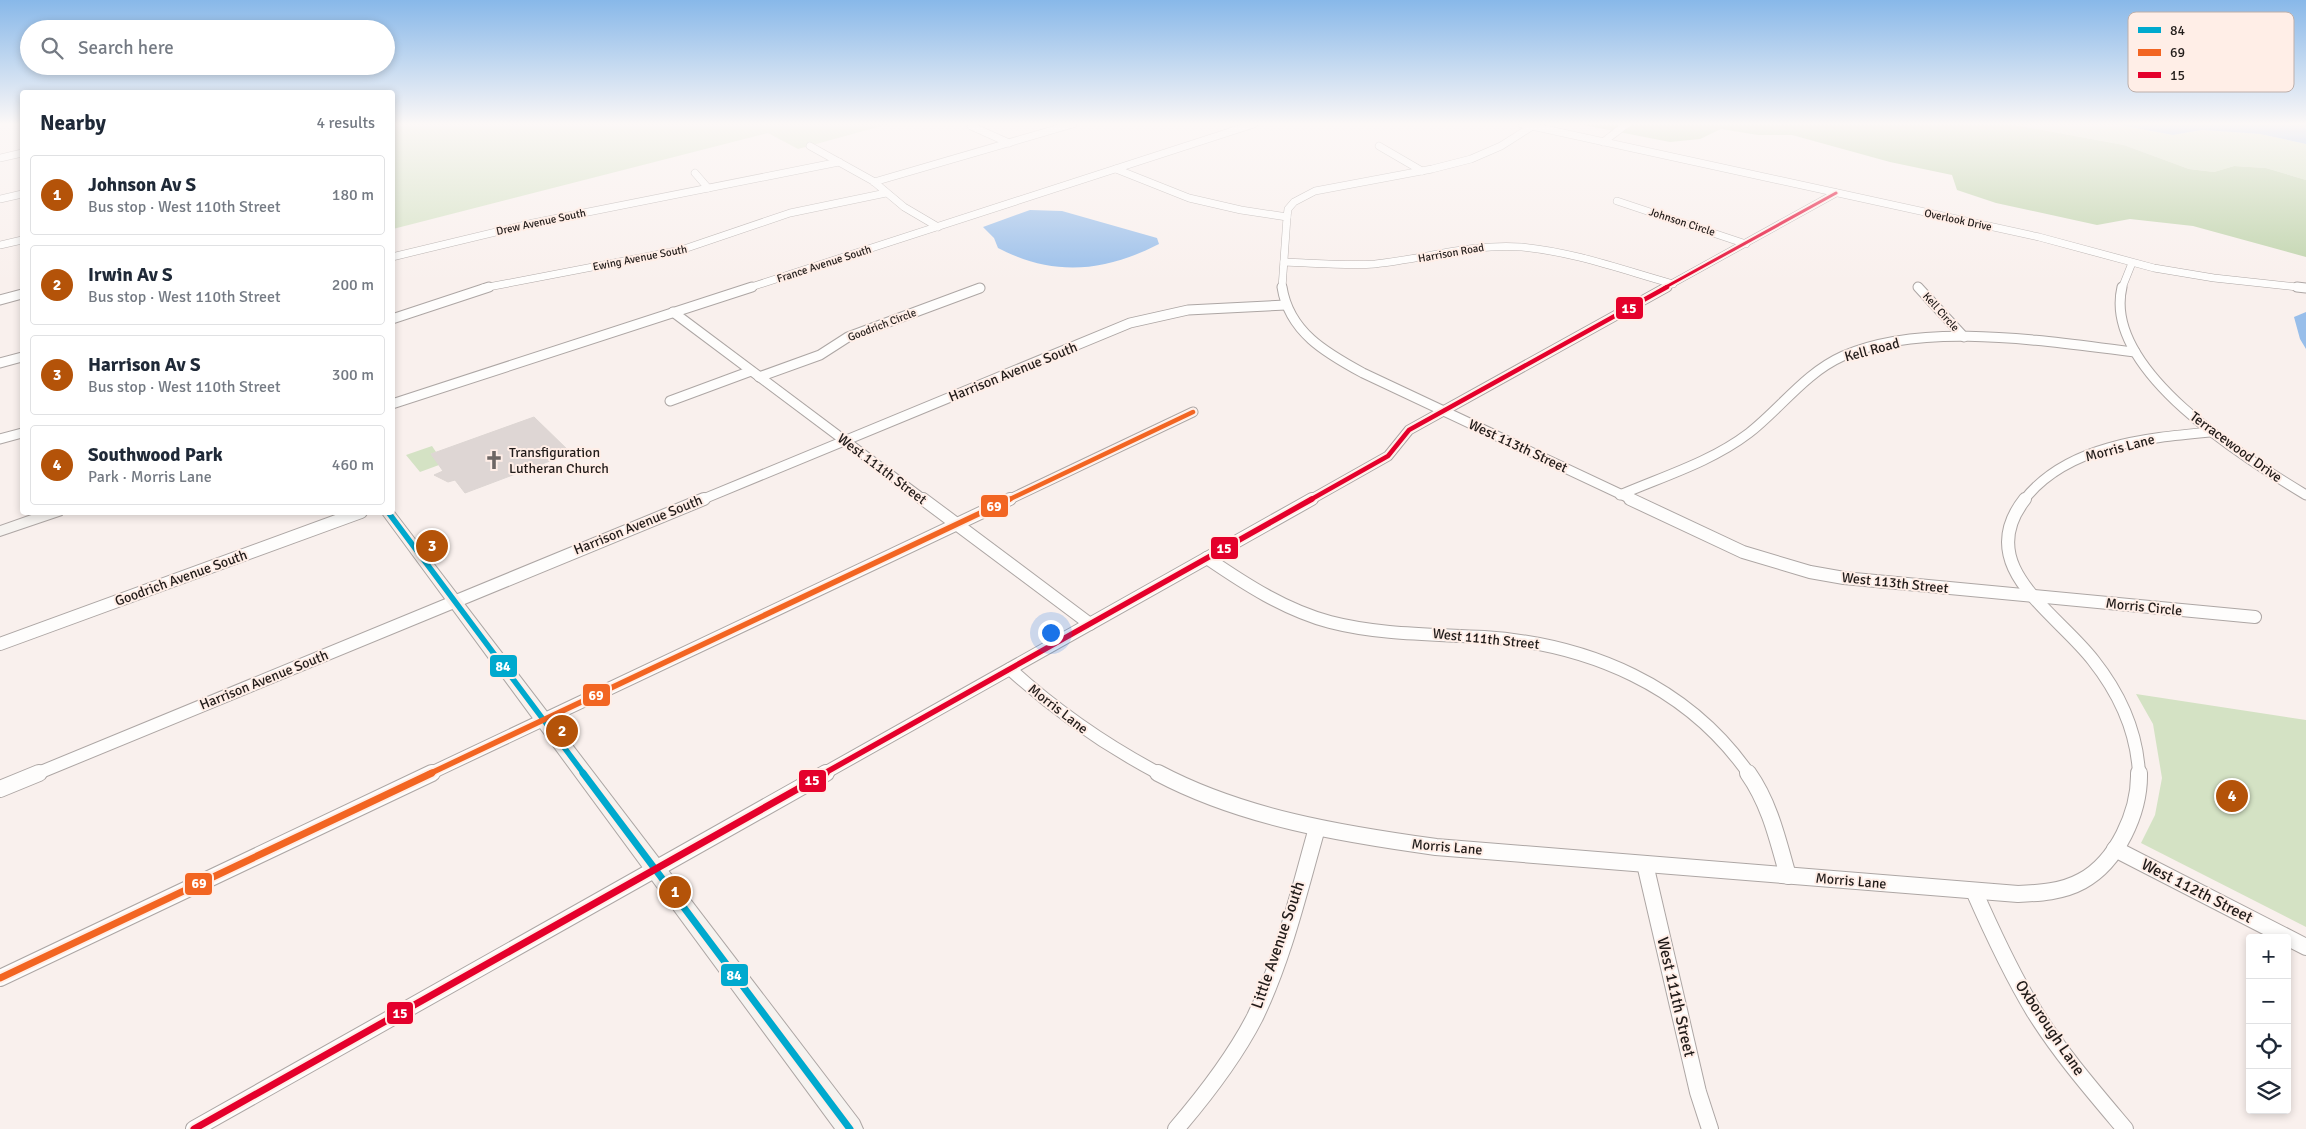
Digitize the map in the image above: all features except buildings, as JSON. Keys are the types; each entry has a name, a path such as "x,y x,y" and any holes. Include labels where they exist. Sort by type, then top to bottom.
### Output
{"street":[{"path":"698,177 708,188"},
{"name":"Drew Avenue South","path":"395,257 533,223 765,177"},
{"path":"865,177 874,182 904,208 938,228"},
{"path":"874,182 892,177"},
{"name":"France Avenue South","path":"395,403 1093,177"},
{"path":"1135,177 1189,198 1241,210 1287,217 1288,209 1294,202 1315,191 1392,177"},
{"name":"Overlook Drive","path":"1762,177 2039,237 2132,263 2206,277 2306,288"},
{"name":"Ewing Avenue South","path":"395,318 484,288 681,250 722,238 790,213 886,193"},
{"path":"194,1129 1388,456 1409,430 1836,193"},
{"path":"0,199 20,194"},
{"name":"Johnson Circle","path":"1617,201 1746,244"},
{"name":"West 113th Street","path":"1287,217 1282,288 1286,305 1302,331 1318,346 1339,359 1444,411 1743,552 1810,572 1869,581 2033,596"},
{"path":"0,245 20,240"},
{"name":"Harrison Road","path":"1284,262 1373,264 1421,258 1459,250 1522,247 1573,255 1673,284"},
{"name":"Terracewood Drive","path":"2132,263 2122,285 2120,302 2121,320 2135,352 2158,383 2211,432 2239,453 2306,495"},
{"name":"Kell Circle","path":"1918,287 1964,337"},
{"name":"Goodrich Circle","path":"670,401 820,355 848,337 980,288"},
{"path":"0,300 20,295"},
{"name":"Harrison Avenue South","path":"0,789 1148,317 1189,309 1286,305"},
{"name":"West 111th Street","path":"673,312 1090,624"},
{"name":"Kell Road","path":"1620,495 1733,444 1751,432 1808,378 1843,356 1894,342 1964,337 2028,340 2135,352"},
{"path":"0,363 20,358"},
{"path":"0,978 1193,412"},
{"name":"Morris Lane","path":"1010,669 1083,730 1130,759 1182,785 1239,807 1316,828 1368,839 1436,847 2035,895 2065,889 2088,878 2115,849 2136,804 2140,774 2135,740 2124,708 2105,675 2080,644 2033,596 2017,574 2008,555 2005,538 2009,523 2022,500 2041,481 2066,465 2096,452 2159,437 2211,432"},
{"path":"0,439 20,434"},
{"path":"0,531 48,515"},
{"name":"Goodrich Avenue South","path":"0,644 353,515"},
{"path":"390,515 850,1129"},
{"name":"West 111th Street","path":"1207,558 1270,599 1298,612 1331,622 1365,629 1506,639 1543,644 1578,653 1614,666 1648,682 1708,726 1733,752 1754,780 1769,811 1788,876"},
{"name":"Morris Circle","path":"2033,596 2255,617"},
{"name":"Little Avenue South","path":"1176,1129 1210,1088 1243,1039 1262,999 1282,943 1316,828"},
{"name":"West 112th Street","path":"2115,849 2306,947"},
{"name":"West 111th Street","path":"1645,864 1698,1092 1710,1129"},
{"name":"Oxborough Lane","path":"1974,891 2003,954 2034,1011 2078,1072 2125,1129"}],"green space":[{"path":"395,177 597,177 395,228"},
{"path":"1953,177 2295,177 2306,180 2306,257 2193,226 2130,219 2097,225 1996,203 1957,190"},
{"path":"2295,177 2306,177 2306,180"},
{"path":"432,446 436,452 431,454 439,465 420,472 406,455"},
{"path":"2136,694 2306,720 2306,927 2141,843 2155,815 2162,778 2153,724"}],"water":[{"path":"1030,210 1062,211 1157,238 1159,244 1119,261 1079,267 1059,267 1039,264 998,248 994,238 983,227"},
{"path":"2306,312 2306,349 2300,339 2294,317"}],"transit line":[{"name":"15","path":"194,1129 1388,456 1409,430 1836,193"},
{"name":"69","path":"0,978 1193,412"},
{"name":"84","path":"390,515 850,1129"}],"place":[{"name":"Transfiguration Lutheran Church","path":"494,460"},
{"name":"Harrison Av S","path":"432,546"},
{"name":"Irwin Av S","path":"562,731"},
{"name":"Southwood Park","path":"2232,796"},
{"name":"Johnson Av S","path":"675,892"}]}
